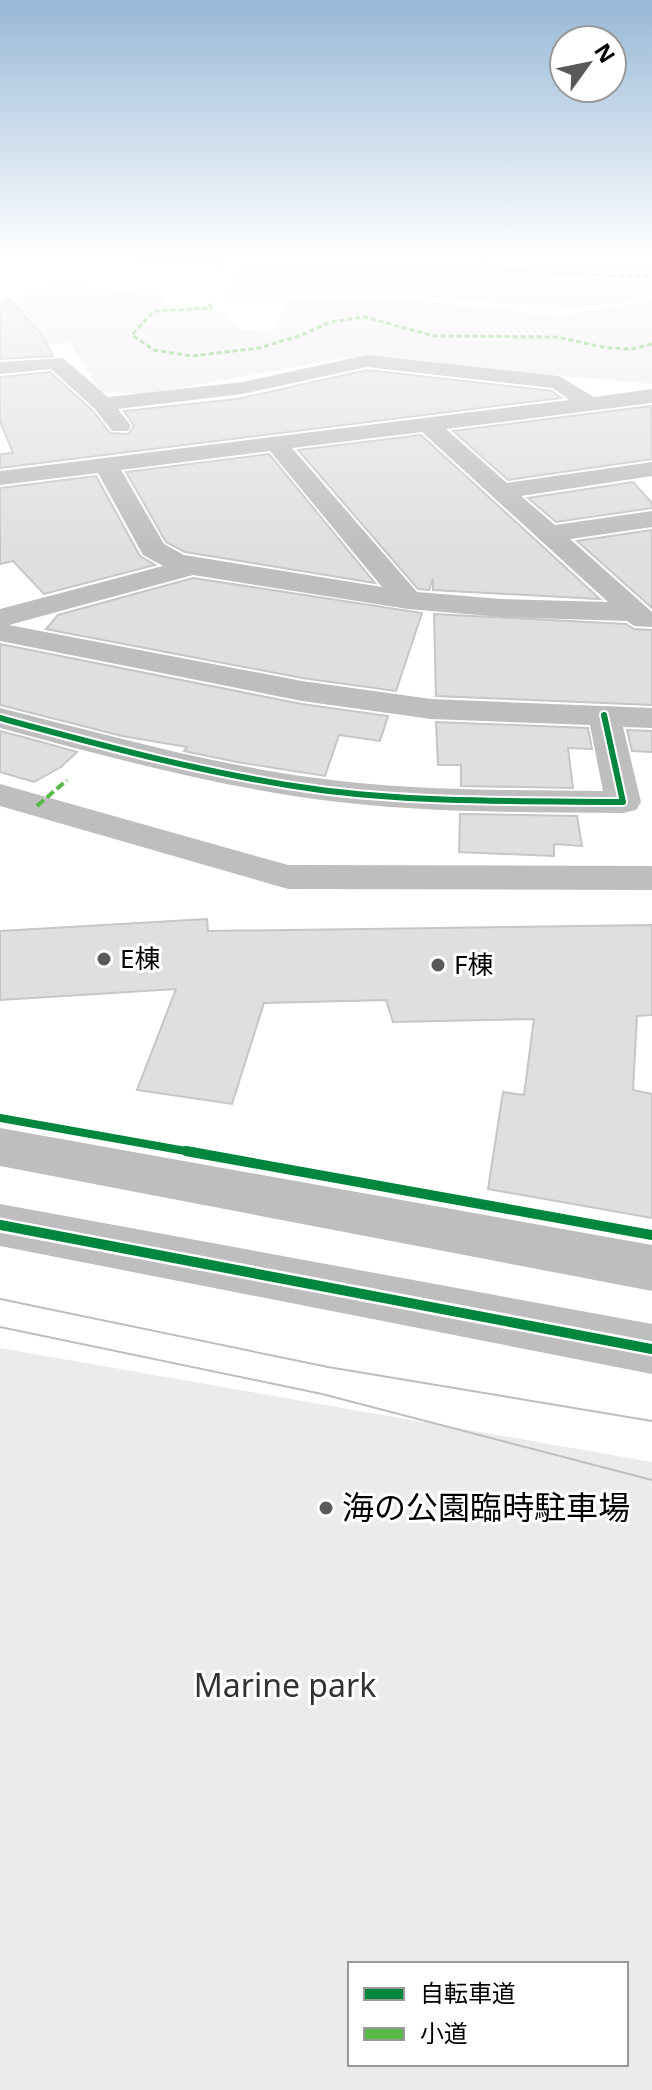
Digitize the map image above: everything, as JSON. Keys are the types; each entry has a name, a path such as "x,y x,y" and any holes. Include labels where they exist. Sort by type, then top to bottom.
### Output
{"street":[{"path":"103,404 242,388 367,361 559,382 590,404"},
{"path":"0,368 56,362 103,404 119,424 137,460"},
{"path":"0,478 652,396"},
{"path":"428,425 644,620"},
{"path":"276,444 408,600"},
{"path":"106,465 153,549 193,567 408,600 644,620"},
{"path":"501,491 652,469"},
{"path":"549,534 652,519"},
{"path":"0,618 193,567"},
{"path":"0,632 302,691 431,709 652,718"},
{"path":"0,718 103,746 292,785 362,794 457,800 623,802 604,715"},
{"path":"37,806 67,780"},
{"path":"0,795 288,877 652,878"},
{"path":"0,1147 652,1268"},
{"path":"0,1225 652,1349"}],"green space":[{"path":"77,355 652,355 652,384 352,357 145,394 101,392"},
{"name":"Marine park","path":"0,1348 652,1462 652,2090 0,2090"}],"building":[{"path":"0,355 53,356 0,359"},
{"path":"367,370 552,391 561,398 0,468 0,454 13,453 0,421 0,377 50,372 93,411 110,433 128,434 134,426 124,411 237,399"},
{"path":"651,406 652,459 508,480 453,431"},
{"path":"421,435 600,599 433,590 433,579 429,590 418,589 298,450"},
{"path":"269,454 375,583 185,552 166,542 126,472"},
{"path":"96,476 140,556 155,565 44,594 13,561 0,564 0,488"},
{"path":"633,482 652,503 652,508 556,522 528,498"},
{"path":"652,530 652,608 577,541"},
{"path":"193,578 422,613 396,691 302,678 46,629 58,615"},
{"path":"434,614 626,624 634,629 652,630 652,705 436,696"},
{"path":"0,644 302,704 388,716 380,741 339,735 325,776 237,762 184,751 187,747 122,736 0,705"},
{"path":"436,722 588,728 592,749 568,748 573,788 461,786 461,765 438,765"},
{"path":"627,730 652,731 652,752 632,751"},
{"path":"0,731 77,752 61,767 34,782 0,772"},
{"path":"460,814 577,816 582,846 554,844 554,856 459,852"},
{"path":"207,919 208,931 652,925 652,1015 637,1016 633,1090 652,1094 652,1218 488,1189 503,1092 524,1095 534,1019 393,1022 386,1000 264,1003 232,1104 137,1090 176,989 0,1000 0,931"}],"tram line":[{"path":"0,1299 328,1367 652,1421"},
{"path":"0,1327 322,1394 652,1480"}],"marked path":[{"path":"183,355 204,355"},
{"path":"37,806 67,780"}],"cycle path":[{"path":"0,718 180,764 316,789 427,799 623,802 604,715"},
{"path":"0,1118 652,1235"},
{"path":"0,1225 652,1349"}],"place":[{"name":"E棟","path":"104,959"},
{"name":"F棟","path":"438,965"},
{"name":"海の公園臨時駐車場","path":"326,1508"}]}
